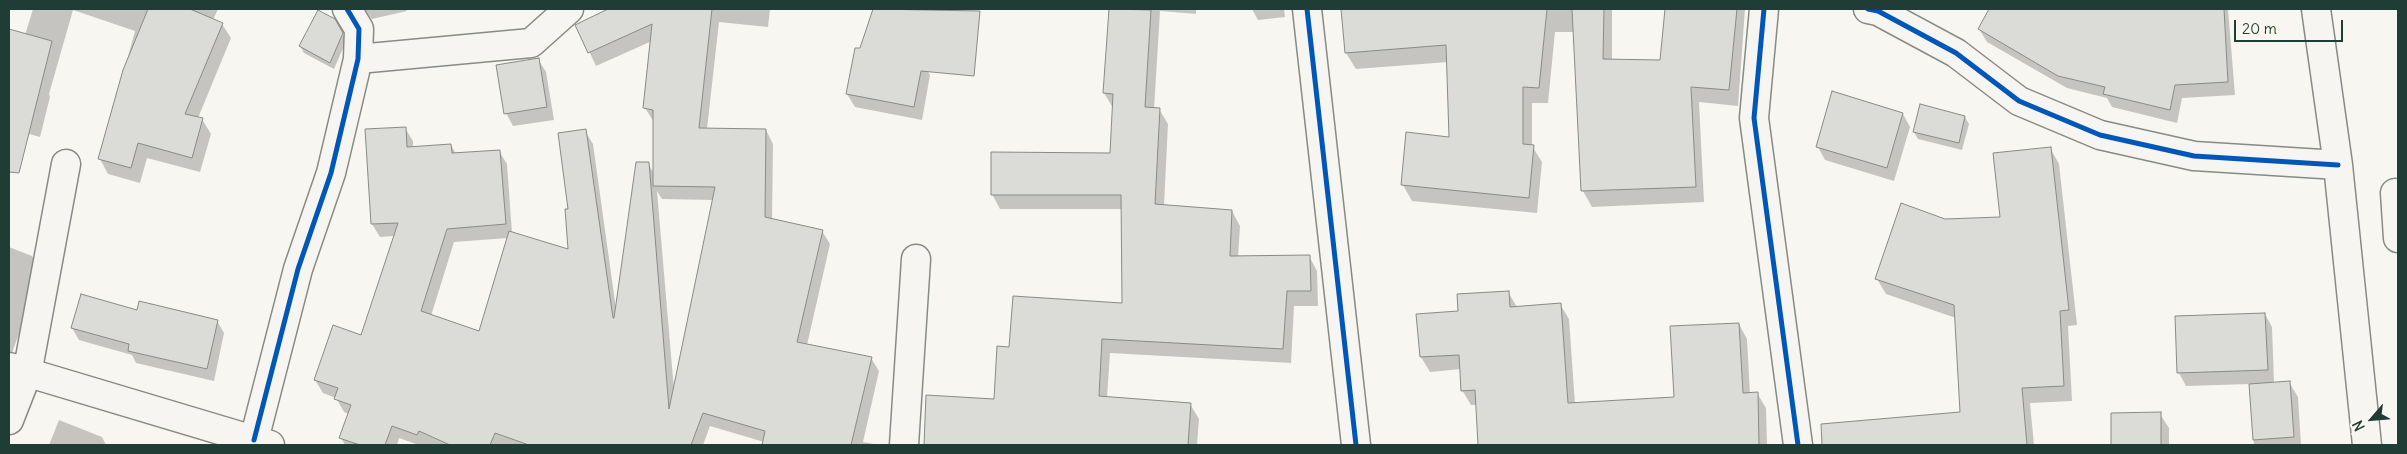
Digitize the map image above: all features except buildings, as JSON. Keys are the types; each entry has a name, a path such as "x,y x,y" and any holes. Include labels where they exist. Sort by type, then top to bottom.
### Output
{"street":[{"path":"18,370 262,443 298,269 331,173 358,59 359,29 347,9"},
{"path":"358,59 531,43 569,9"},
{"path":"1307,9 1356,445"},
{"path":"1764,9 1754,118 1798,445"},
{"path":"1868,9 1878,11 1956,53 2019,101 2100,135 2194,156 2338,165"},
{"path":"2316,9 2338,165 2367,445"},
{"path":"9,420 18,370 66,164"},
{"path":"2397,193 2398,238"},
{"path":"904,445 916,259"}],"cycle path":[{"path":"254,440 298,269 331,173 358,59 359,29 347,9"},
{"path":"1307,9 1356,445"},
{"path":"1764,9 1754,118 1798,445"},
{"path":"1868,9 1878,11 1956,53 2019,101 2100,135 2194,156 2338,165"}]}
